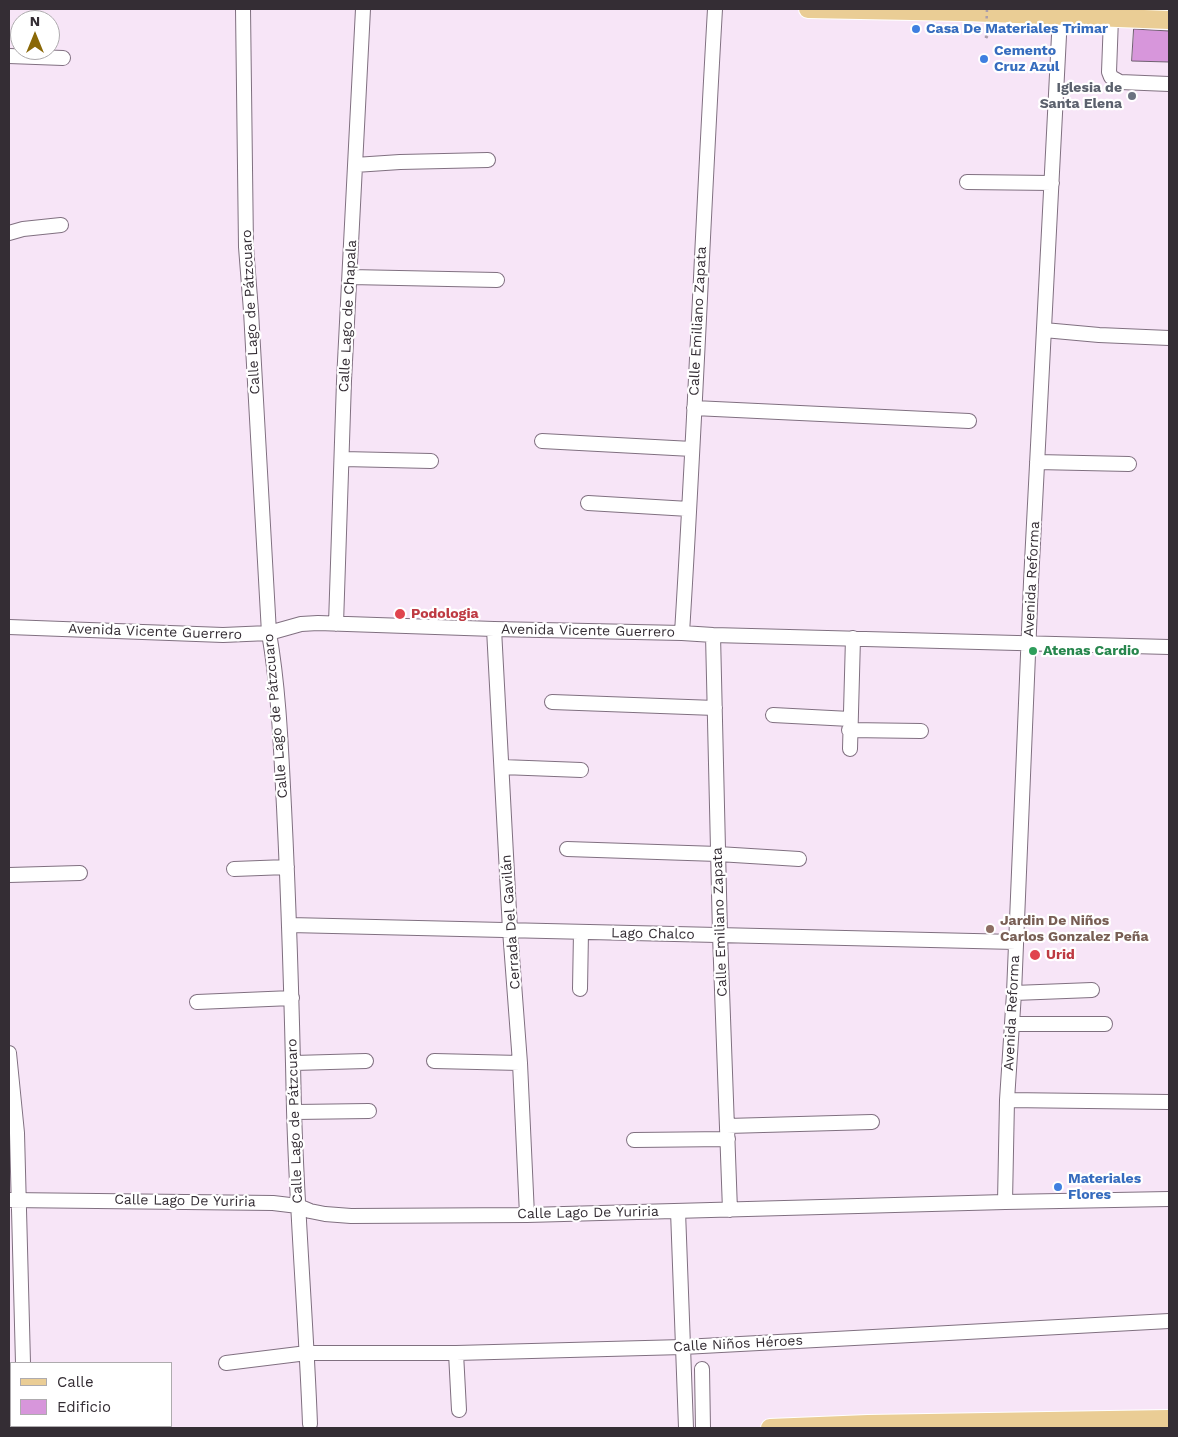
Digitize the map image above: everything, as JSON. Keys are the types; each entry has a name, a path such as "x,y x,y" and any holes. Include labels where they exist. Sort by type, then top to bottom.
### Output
{"main road":[{"path":"808,9 958,10 1169,20"},
{"path":"770,1428 878,1424 1169,1419"}],"street":[{"name":"Calle Lago de Pátzcuaro","path":"243,9 246,247 252,311 269,633 274,661 277,698 287,867 294,1112 310,1424"},
{"name":"Calle Lago de Chapala","path":"336,624 343,459 344,381 364,9"},
{"name":"Calle Emiliano Zapata","path":"682,633 715,9"},
{"name":"Avenida Reforma","path":"1005,1202 1029,643 1060,16"},
{"path":"1111,18 1109,72 1111,77 1120,82 1169,84"},
{"path":"9,56 63,58"},
{"path":"355,165 409,161 488,160"},
{"path":"968,182 1052,183"},
{"path":"9,233 23,229 61,226"},
{"path":"350,278 497,280"},
{"path":"1044,330 1169,338"},
{"path":"694,408 969,421"},
{"path":"542,441 692,449"},
{"path":"343,459 431,461"},
{"path":"1038,462 1129,464"},
{"path":"588,502 689,508"},
{"name":"Avenida Vicente Guerrero","path":"9,628 223,635 269,633 301,624 336,624 1169,647"},
{"name":"Cerrada Del Gavilán","path":"494,629 510,930 520,1063 527,1215"},
{"name":"Calle Emiliano Zapata","path":"713,635 720,935 730,1210"},
{"path":"850,749 853,638"},
{"path":"552,702 715,708"},
{"path":"773,715 921,731"},
{"path":"502,767 581,770"},
{"path":"566,849 718,854 799,859"},
{"path":"234,869 287,867"},
{"path":"9,875 80,874"},
{"name":"Lago Chalco","path":"290,926 1016,942"},
{"path":"580,989 581,932"},
{"path":"1014,993 1092,990"},
{"path":"197,1002 292,998"},
{"path":"1012,1024 1105,1024"},
{"path":"9,1057 17,1133 14,1200 23,1362"},
{"path":"294,1063 366,1061"},
{"path":"434,1061 520,1063"},
{"path":"1008,1100 1169,1102"},
{"path":"294,1112 369,1111"},
{"path":"634,1140 872,1122"},
{"name":"Calle Lago De Yuriria","path":"14,1200 273,1202 298,1206 325,1214 351,1216 527,1215 1169,1199"},
{"path":"678,1211 686,1428"},
{"name":"Calle Niños Héroes","path":"226,1363 307,1353 456,1352 683,1346 1169,1321"},
{"path":"456,1352 459,1410"},
{"path":"702,1369 703,1428"}],"path":[{"path":"986,38 987,9"}],"building":[{"path":"1134,29 1169,31 1169,62 1132,61"}],"place":[{"name":"Casa De Materiales Trimar","path":"916,29"},
{"name":"Cemento Cruz Azul","path":"984,59"},
{"name":"Iglesia de Santa Elena","path":"1132,96"},
{"name":"Podologia","path":"400,614"},
{"name":"Atenas Cardio","path":"1033,651"},
{"name":"Jardin De Niños Carlos Gonzalez Peña","path":"990,929"},
{"name":"Urid","path":"1035,955"},
{"name":"Materiales Flores","path":"1058,1187"}]}
